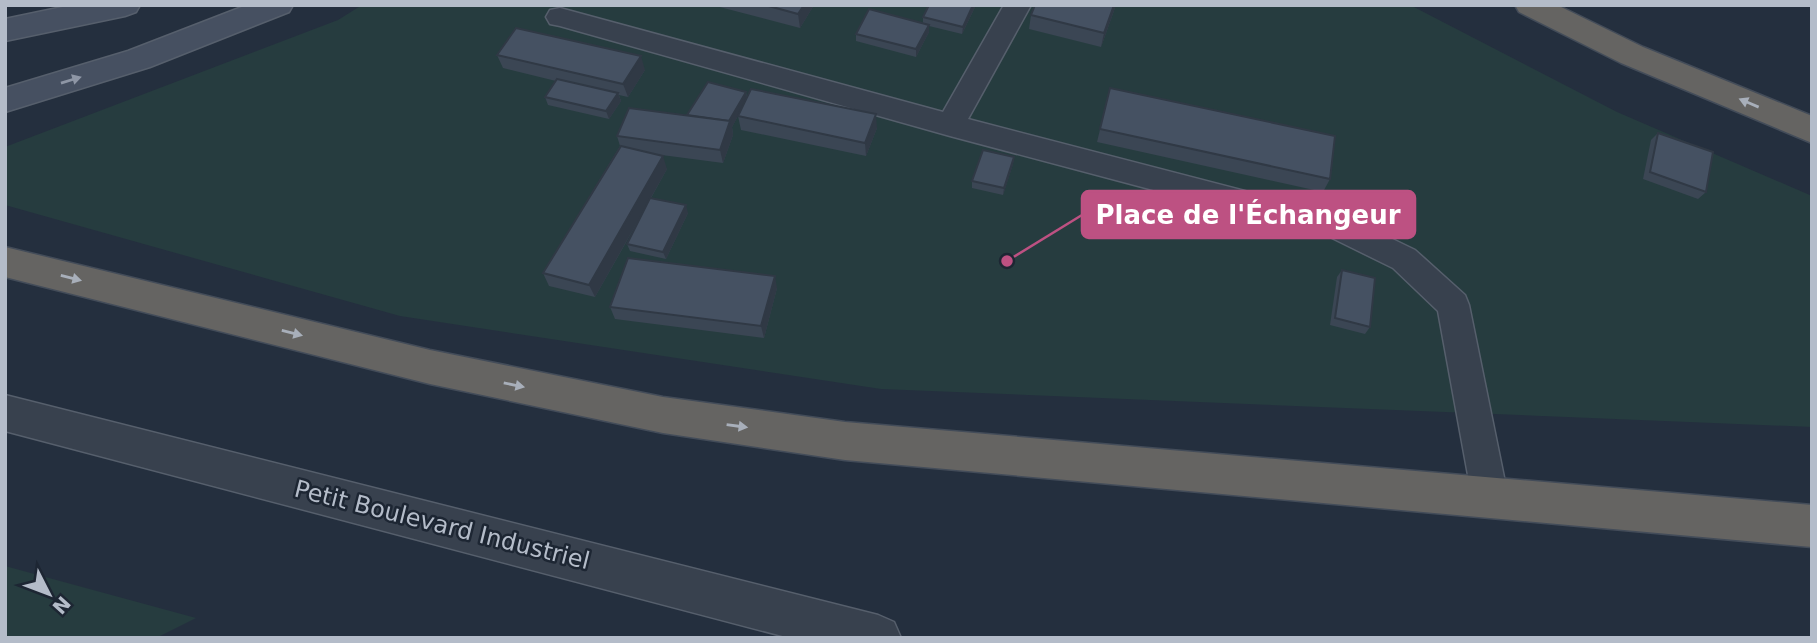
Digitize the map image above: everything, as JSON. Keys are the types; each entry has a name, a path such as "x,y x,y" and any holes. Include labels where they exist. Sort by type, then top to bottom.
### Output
{"highway":[{"path":"1530,5 1632,54 1812,130"},
{"path":"5,262 430,367 663,415 845,441 1812,526"}],"main road":[{"path":"5,30 125,5"},
{"path":"5,100 139,59 278,5"}],"street":[{"name":"Petit Boulevard Industriel","path":"5,413 878,638"}],"lane":[{"path":"950,125 1018,5"},
{"path":"561,17 950,125 1338,227 1404,259 1453,305 1490,497"}],"green space":[{"path":"362,5 1410,5 1617,112 1812,196 1812,427 881,389 400,316 5,205 5,147 338,20"},
{"path":"5,566 196,618 156,638 5,638"}],"building":[{"path":"765,5 804,5 798,14"},
{"path":"929,5 973,5 963,27 923,17"},
{"path":"1035,5 1114,5 1104,33 1031,15"},
{"path":"869,9 929,25 916,49 856,34"},
{"path":"516,28 641,56 623,84 497,55"},
{"path":"557,79 618,93 606,111 545,97"},
{"path":"708,82 746,92 729,121 687,115"},
{"path":"1110,88 1335,136 1330,179 1100,129"},
{"path":"751,89 876,114 865,143 738,116"},
{"path":"629,108 730,121 720,150 617,136"},
{"path":"1658,133 1713,152 1706,192 1650,172"},
{"path":"621,146 663,156 589,285 543,273"},
{"path":"983,150 1014,157 1004,188 972,181"},
{"path":"650,198 686,205 663,252 627,244"},
{"path":"628,258 775,276 761,326 610,307"},
{"path":"1342,270 1375,278 1370,327 1335,318"}],"place":[{"name":"Place de l'Échangeur","path":"1007,261"}]}
